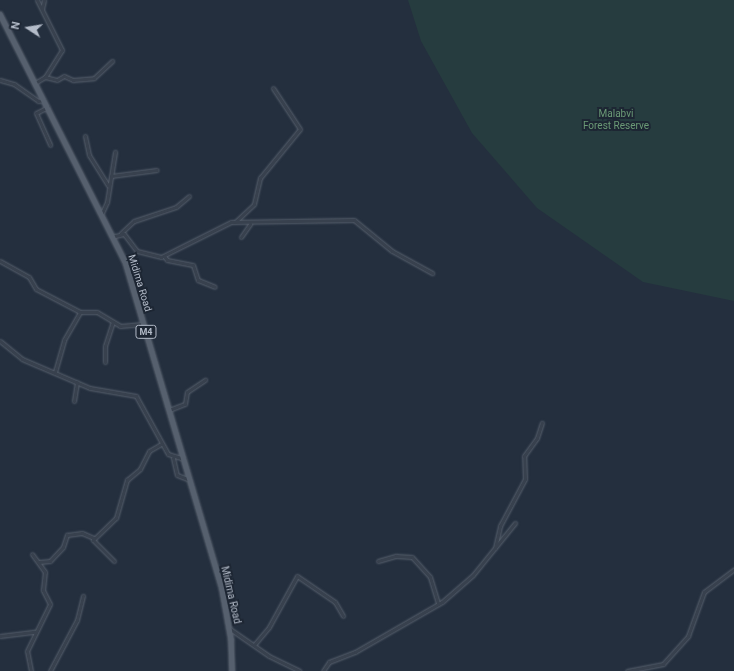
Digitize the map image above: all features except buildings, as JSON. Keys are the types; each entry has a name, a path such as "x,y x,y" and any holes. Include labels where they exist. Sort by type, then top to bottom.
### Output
{"main road":[{"name":"Midima Road","path":"0,14 115,236 190,480 230,630 232,671"}],"street":[{"path":"35,83 45,77 62,50 37,0"},
{"path":"42,9 44,0"},
{"path":"45,77 57,80 64,76 75,80 94,78 112,61"},
{"path":"0,80 14,84 38,101 44,100"},
{"path":"121,233 140,253 164,256 235,222 254,204 260,178 300,129 273,88"},
{"path":"48,107 36,113 50,145"},
{"path":"85,136 89,156 108,186"},
{"path":"102,213 107,202 108,186 112,176 115,152"},
{"path":"112,176 157,170"},
{"path":"115,236 121,233 134,220 176,207 189,196"},
{"path":"235,222 250,224 287,218 358,221 392,251 432,273"},
{"path":"241,237 250,224"},
{"path":"164,256 167,260 193,265 198,280 215,287"},
{"path":"0,261 29,277 36,289 80,312 97,312 113,322 128,327 143,324"},
{"path":"55,372 64,340 80,312"},
{"path":"105,362 105,346 113,322"},
{"path":"0,341 22,359 99,391 136,396 161,444 173,458 177,475 190,480"},
{"path":"169,410 185,404 187,392 205,380"},
{"path":"74,401 77,382"},
{"path":"495,548 500,526 524,479 524,456 537,438 542,423"},
{"path":"114,562 93,543 94,538 116,518 127,480 140,469 149,452 161,444"},
{"path":"173,458 184,459"},
{"path":"323,671 329,662 355,652 438,604 468,580 515,523"},
{"path":"39,562 50,561 63,547 68,535 82,534 94,538"},
{"path":"31,671 27,650 35,632 50,609 43,590 46,575 39,562 32,554"},
{"path":"378,561 396,556 412,557 430,577 438,604"},
{"path":"627,671 663,664 688,636 704,592 734,569"},
{"path":"254,645 269,627 297,576 335,602 343,616"},
{"path":"50,671 77,620 83,596"},
{"path":"230,630 300,671"},
{"path":"0,636 35,632"}],"green space":[{"name":"Malabvi Forest Reserve","path":"408,0 734,0 734,301 643,282 537,208 472,133 421,41"}]}
